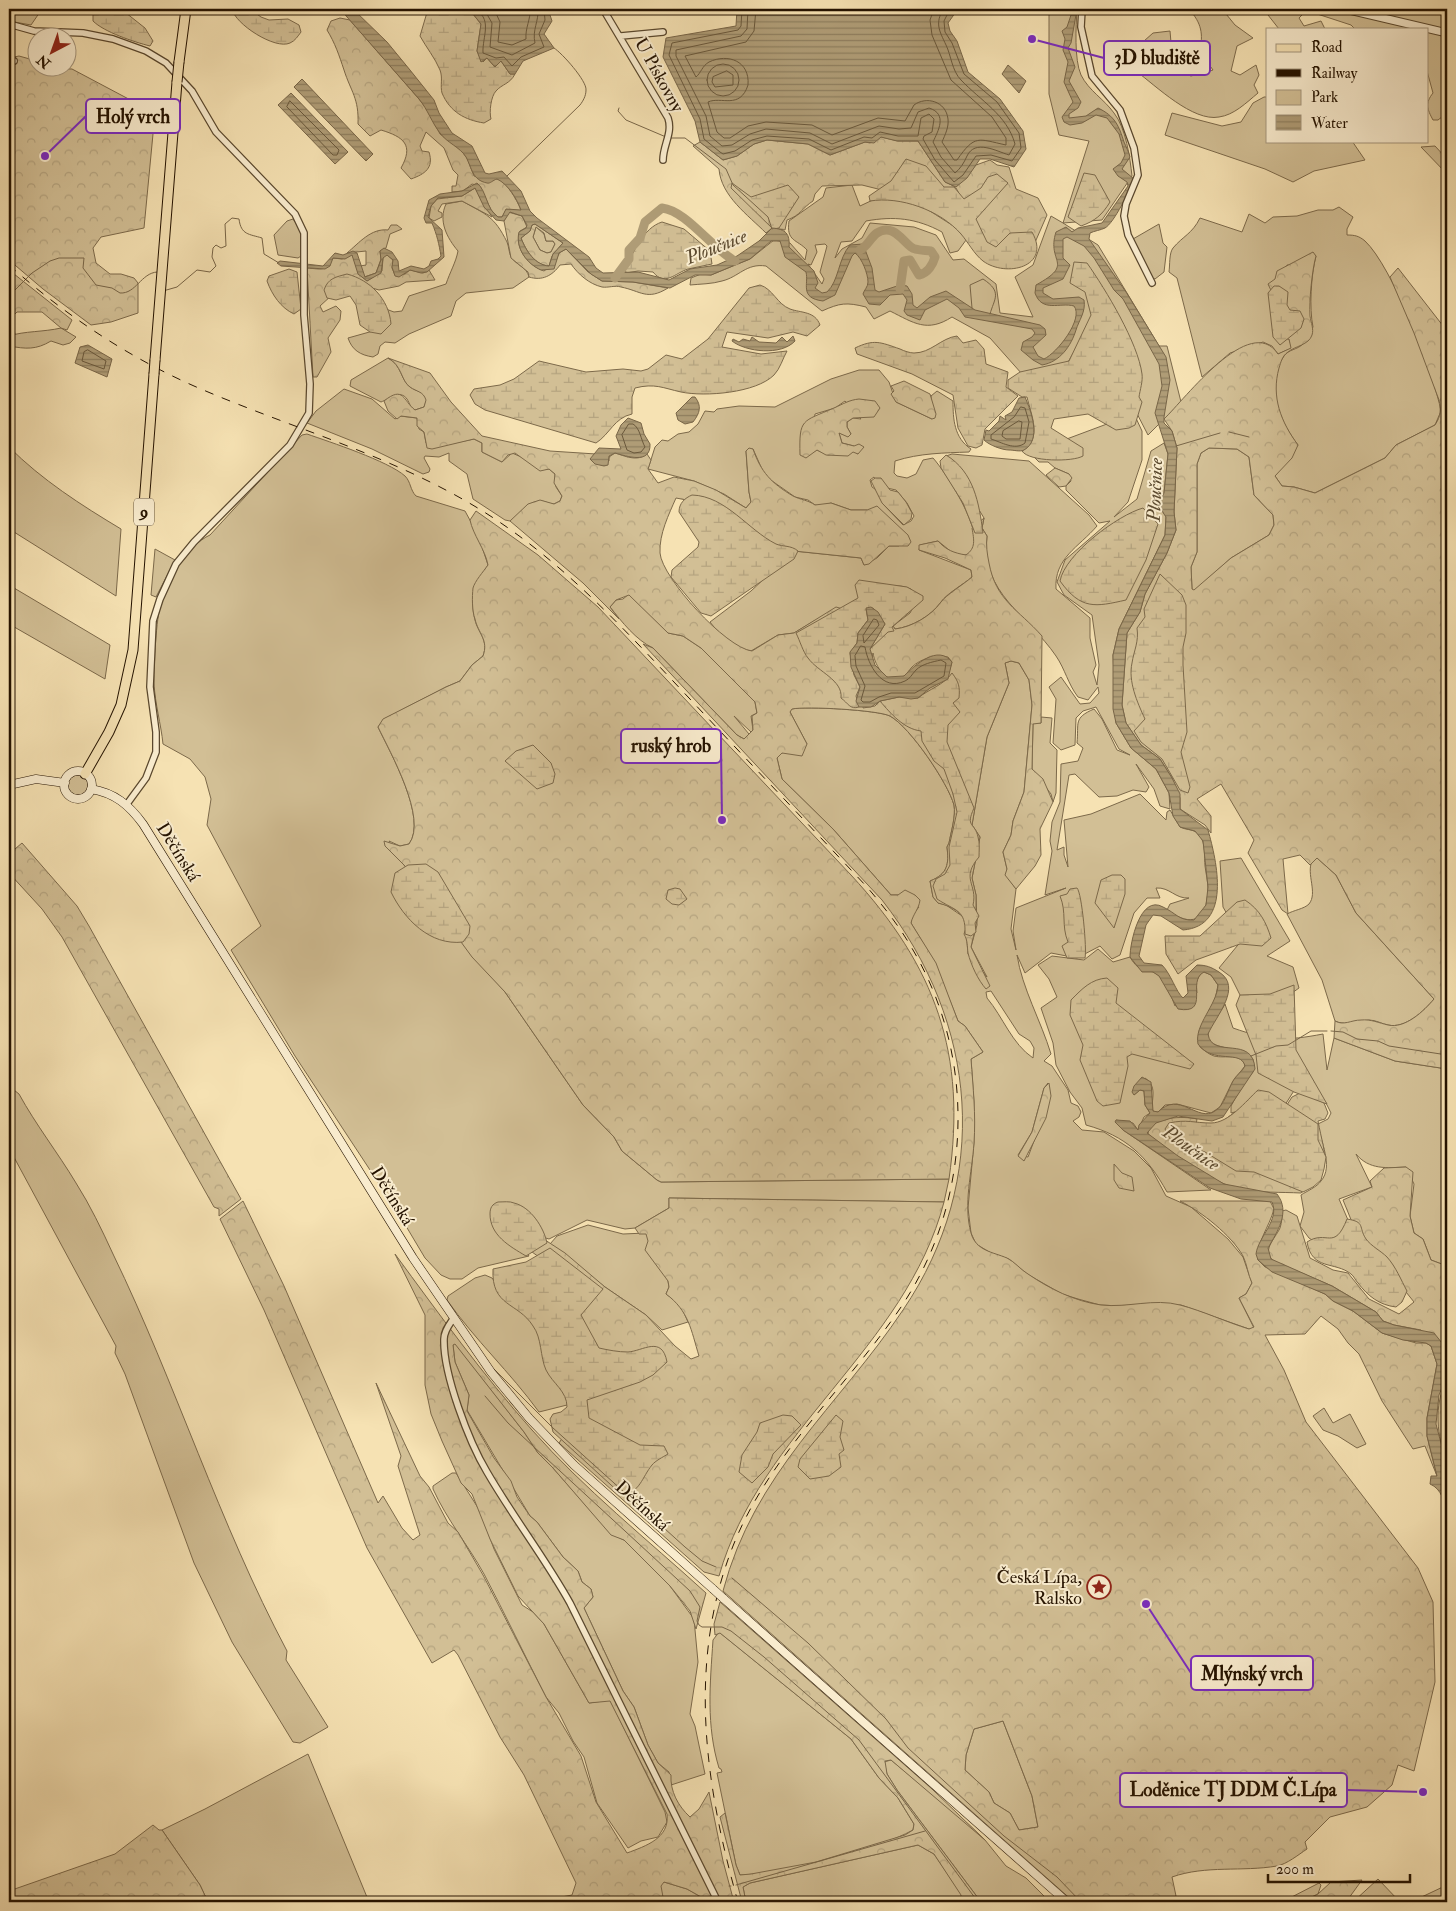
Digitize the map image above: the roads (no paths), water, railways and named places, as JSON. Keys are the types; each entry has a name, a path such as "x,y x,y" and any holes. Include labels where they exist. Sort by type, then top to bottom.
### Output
{"main road":[{"name":"9","path":"85,774 109,732 121,704 133,650 177,82 186,9"},
{"path":"73,772 85,774 90,780 91,788 85,797 76,799 66,792 65,782 73,772"},
{"path":"9,785 40,779 65,782"},
{"name":"Děčínská","path":"91,788 112,794 127,804 143,824 453,1319 491,1372 551,1441 588,1478 1067,1902"}],"street":[{"name":"U Pískovny","path":"603,9 621,36 668,118 671,129 665,143 663,160"},
{"path":"1082,9 1081,27 1092,76 1120,110 1134,148 1138,175 1126,204 1124,216 1128,235 1152,283"},
{"path":"1345,9 1426,28"},
{"path":"9,24 34,31 97,35 134,46 155,56 174,69 184,80 216,132 295,214 304,233 304,315 310,384 309,413 290,445 194,542 176,564 157,605 153,621 150,687 157,739 156,752 146,778 127,804"},
{"path":"1428,29 1447,33"},
{"path":"621,36 663,32"},
{"path":"453,1319 445,1330 443,1338 447,1368 466,1426 486,1471 550,1567 570,1603 718,1902"}],"water":[{"path":"340,9 353,9 387,42 434,100 439,113 452,133 472,146 485,173 502,171 521,191 530,211 589,257 596,268 603,273 638,272 669,280 690,269 717,265 737,256 759,241 772,228 786,233 789,239 789,247 814,271 818,283 815,288 822,293 827,292 834,282 843,257 850,245 863,244 872,268 875,290 879,292 900,285 907,286 912,294 913,305 917,308 930,297 946,291 975,310 1040,325 1045,329 1046,335 1033,347 1038,356 1044,359 1056,350 1068,335 1076,312 1074,306 1052,306 1042,303 1035,293 1036,285 1055,272 1057,267 1054,250 1056,232 1066,227 1072,232 1078,228 1102,223 1128,186 1127,182 1118,176 1113,169 1121,163 1125,155 1119,134 1107,118 1096,115 1082,123 1070,125 1064,122 1062,117 1073,102 1064,82 1068,62 1063,50 1065,39 1062,31 1067,27 1073,9 1077,9 1071,43 1068,48 1075,67 1069,81 1081,102 1078,108 1069,114 1069,118 1086,116 1098,108 1109,114 1118,126 1130,157 1122,169 1134,179 1113,220 1105,228 1090,233 1089,239 1126,292 1166,357 1170,380 1164,423 1172,431 1177,448 1174,512 1176,530 1167,553 1145,594 1140,612 1127,633 1122,705 1126,723 1141,745 1160,759 1172,778 1180,794 1180,809 1208,830 1217,875 1215,905 1209,917 1199,926 1183,930 1161,916 1153,915 1146,925 1139,956 1144,963 1162,965 1183,998 1188,993 1186,976 1197,965 1211,968 1226,978 1229,985 1228,993 1208,1034 1211,1042 1217,1046 1240,1049 1247,1052 1253,1059 1255,1069 1223,1117 1212,1121 1178,1116 1156,1123 1147,1133 1178,1156 1224,1184 1277,1194 1283,1208 1283,1215 1268,1248 1271,1259 1332,1286 1376,1312 1383,1321 1434,1333 1442,1343 1447,1359 1447,1376 1439,1395 1436,1424 1447,1466 1447,1513 1440,1492 1430,1484 1431,1476 1437,1476 1427,1436 1427,1418 1437,1364 1431,1346 1426,1343 1403,1340 1382,1333 1353,1311 1333,1301 1325,1294 1272,1272 1258,1260 1256,1254 1260,1241 1271,1222 1274,1209 1272,1202 1241,1199 1210,1188 1123,1130 1115,1122 1116,1120 1130,1121 1138,1130 1139,1125 1150,1113 1145,1105 1144,1091 1140,1090 1134,1095 1132,1092 1134,1086 1142,1077 1151,1082 1153,1111 1158,1112 1166,1106 1173,1104 1209,1114 1221,1105 1234,1079 1245,1066 1238,1058 1211,1054 1198,1044 1199,1030 1217,992 1218,985 1211,975 1204,972 1199,976 1196,1002 1193,1007 1188,1010 1178,1009 1159,976 1153,972 1142,972 1130,957 1134,932 1142,913 1148,907 1155,905 1163,907 1181,918 1194,920 1206,905 1208,887 1203,841 1195,831 1180,827 1173,816 1169,793 1156,769 1131,748 1116,723 1113,709 1113,655 1119,629 1165,535 1166,517 1161,508 1161,499 1164,493 1168,454 1155,413 1162,386 1159,364 1123,299 1114,290 1094,258 1084,246 1067,237 1063,239 1063,258 1070,265 1063,279 1043,288 1043,293 1053,299 1079,297 1084,300 1084,308 1068,347 1054,361 1042,365 1021,350 1023,342 1035,333 1032,329 965,317 959,308 947,299 925,310 920,320 907,315 904,311 907,300 903,294 890,295 880,305 869,304 863,294 868,284 867,275 862,262 855,253 835,295 823,301 808,294 806,272 785,257 780,241 771,241 750,259 711,275 695,275 670,288 633,282 602,281 591,274 566,249 559,253 554,269 541,270 527,260 519,244 519,232 526,228 527,225 522,216 510,212 504,221 496,220 484,207 475,188 462,196 438,198 431,206 428,217 442,230 444,257 427,272 421,273 410,270 399,277 395,276 392,267 393,260 387,255 383,258 381,273 367,281 358,274 352,255 345,259 333,258 330,266 325,269 281,266 277,263 280,261 323,266 335,253 343,255 353,251 357,253 365,277 376,273 381,260 380,251 384,248 392,252 398,261 399,271 411,266 424,269 429,266 431,261 441,256 432,223 426,223 424,218 429,200 440,194 462,191 477,183 494,214 498,217 502,217 506,209 521,210 512,192 501,181 497,179 487,183 475,176 466,157 440,133 419,99","holes":["535,224 563,243 553,254 549,266 535,260 521,238"]},
{"path":"466,9 548,9 552,21 544,34 554,48 523,61 515,74 510,74 501,61 495,67 487,58 481,62 477,51 481,24"},
{"path":"737,9 958,9 948,23 950,31 957,41 968,72 1000,99 1023,131 1026,149 1014,167 990,159 980,159 967,178 956,187 945,182 918,141 897,141 881,137 874,143 865,142 830,155 808,144 767,140 754,144 737,156 723,160 700,142 695,121 663,57 666,38 736,26"},
{"path":"1008,65 1026,81 1019,93 1002,74"},
{"path":"302,79 373,154 366,161 294,87"},
{"path":"291,93 348,152 335,164 278,105"},
{"path":"793,336 795,341 789,346 764,351 746,348 732,341 733,339 739,342 743,339 750,341 752,337 759,342 776,343 782,337 787,342"},
{"path":"88,345 112,359 107,377 75,363 80,347"},
{"path":"692,397 695,397 699,403 699,413 693,422 685,424 678,420 676,413"},
{"path":"1025,397 1034,425 1033,439 1029,445 1022,451 1006,450 984,440 986,430 989,431 999,421 1000,416 1006,420 1005,416 1012,412 1019,398"},
{"path":"628,418 641,423 644,434 650,444 649,451 646,455 637,458 615,453 609,456 608,465 595,464 590,459 599,448 621,449 616,436 621,425"},
{"path":"871,607 878,612 885,624 870,649 875,665 887,677 904,676 920,662 940,655 952,662 948,679 930,688 918,698 899,697 880,701 871,707 859,707 856,701 860,687 851,667 850,652 857,643 858,633 868,620 866,608"}],"waterway":[{"path":"507,176 580,105 585,96 586,90 583,80 568,61 554,48"},
{"path":"619,108 618,111 626,120 666,137"},
{"path":"671,138 685,138 726,169 733,185 768,217 772,229"},
{"name":"Ploučnice","path":"615,278 629,259 629,250 640,238 645,222 662,208 681,216 717,248 735,261"},
{"path":"163,291 177,287 197,270 210,272 216,266 212,257 213,248 216,245 221,248 226,246 225,224 232,218 239,219 246,233 262,238 264,254 279,263"},
{"path":"860,250 877,233 887,230 892,231 913,248 931,251 935,257 934,260 930,268 922,274 919,275 910,260 904,261 900,289"},
{"path":"9,296 32,273 50,261 59,258 84,258 83,268 96,285 112,288 120,293 130,290 151,273 157,272"},
{"path":"972,308 970,285 983,279 993,288 996,296 990,314"},
{"path":"1229,432 1249,437"},
{"path":"1176,446 1220,433"},
{"path":"1251,1056 1276,1046 1288,1045 1311,1031 1327,1031"},
{"path":"1331,1031 1343,1032 1357,1039 1378,1041 1389,1046 1447,1055"},
{"path":"493,1368 553,1428 685,1547 702,1561 716,1567"},
{"path":"485,1396 508,1423 690,1591 700,1607 697,1621 699,1625 702,1627 722,1627 731,1631 764,1657 859,1740 978,1902"},
{"path":"732,1578 808,1643 886,1719 908,1748 1004,1836 1057,1877 1081,1902"},
{"path":"736,1885 925,1831"}],"railway":[{"path":"9,265 74,317 144,361 229,401 373,456 442,488 476,507 535,548 589,595 614,620 867,887 892,917 908,942 934,993 948,1038 956,1085 958,1132 953,1179 941,1225 923,1269 899,1310 787,1452 748,1513 733,1546 719,1590 710,1635 706,1679 706,1724 710,1769 717,1813 726,1858 738,1902"}],"place":[{"name":"3D bludiště","path":"1032,39"},
{"name":"Holý vrch","path":"45,156"},
{"name":"ruský hrob","path":"722,820"},
{"name":"Česká Lípa, Ralsko","path":"1099,1587"},
{"name":"Mlýnský vrch","path":"1146,1604"},
{"name":"Loděnice TJ DDM Č.Lípa","path":"1423,1792"}]}
